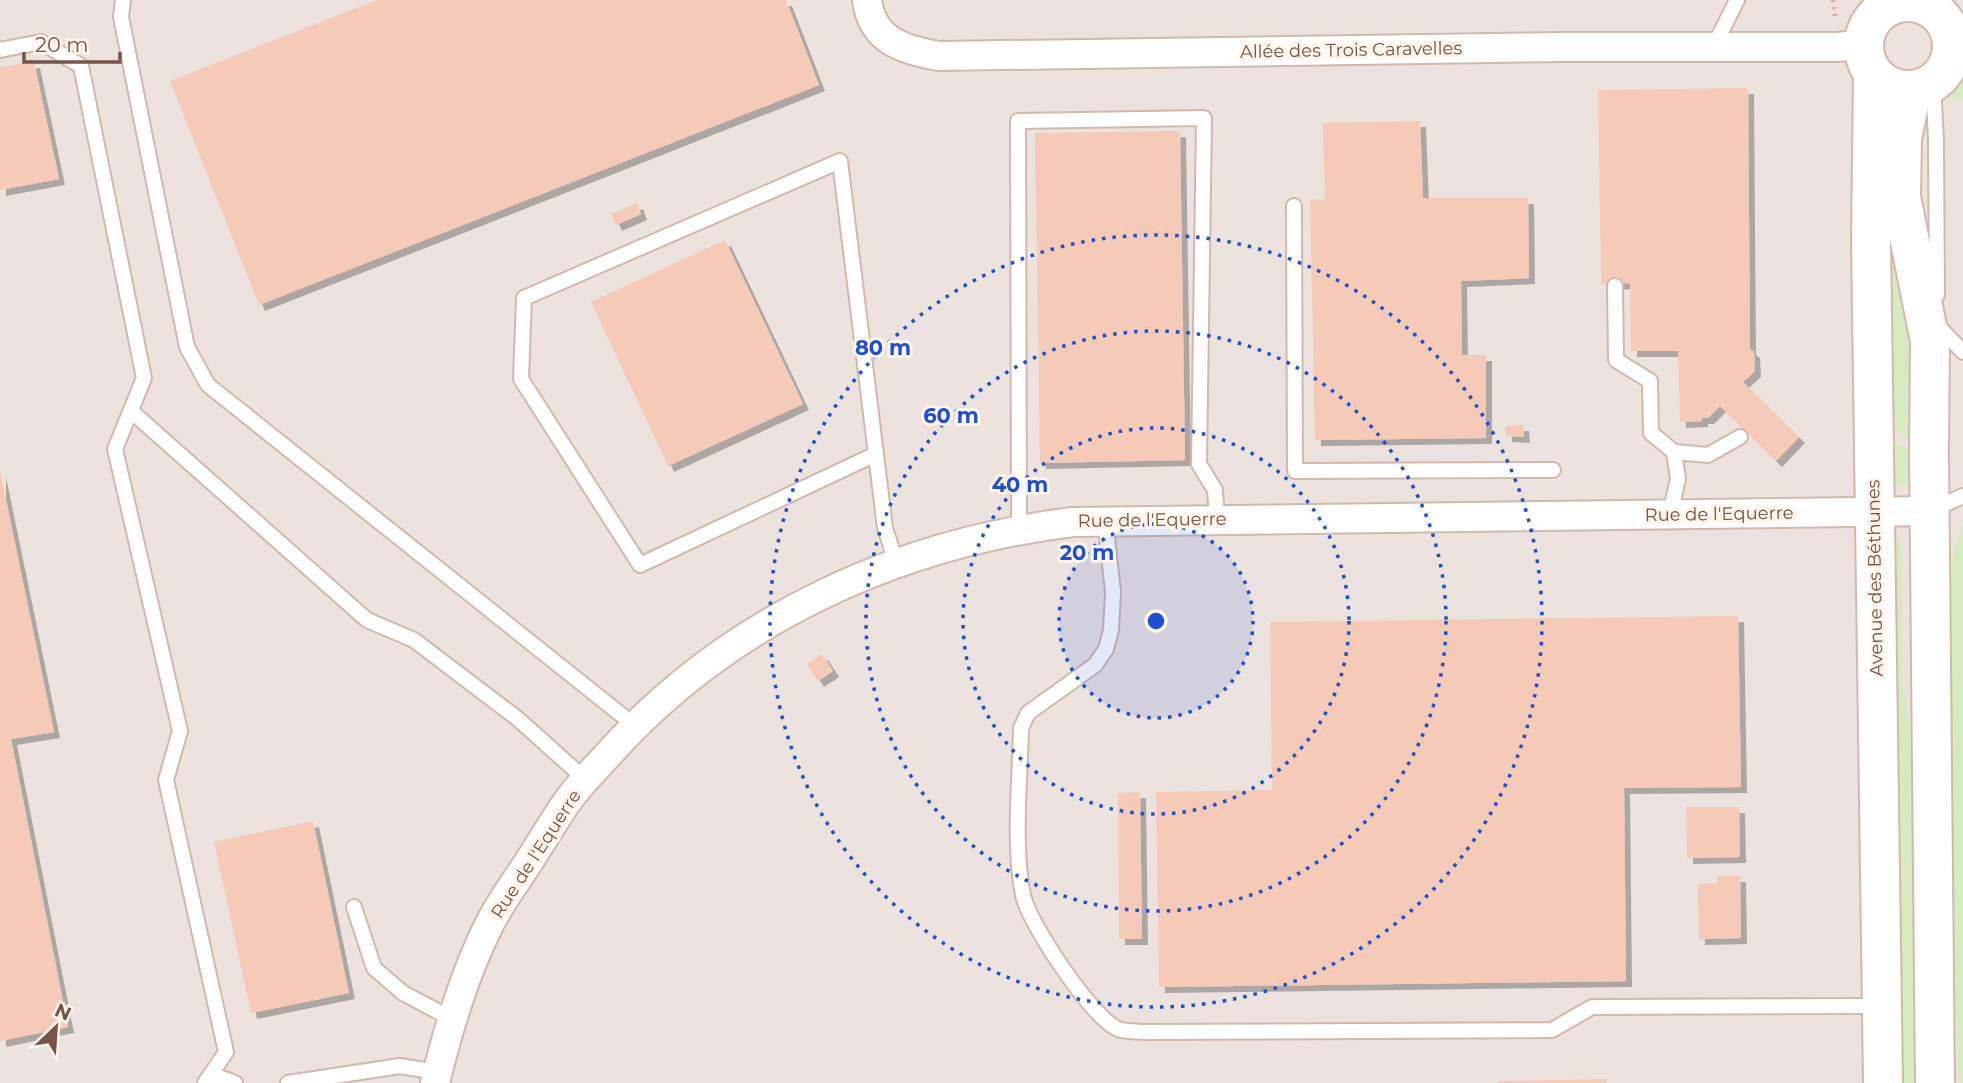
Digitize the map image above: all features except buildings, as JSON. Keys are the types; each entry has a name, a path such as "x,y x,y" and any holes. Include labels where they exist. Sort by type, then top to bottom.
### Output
{"street":[{"name":"Allée des Trois Caravelles","path":"867,0 875,23 884,36 898,47 939,56 1562,47 1838,47 1863,33"},
{"path":"1901,2 1926,3 1945,23 1951,35 1949,62 1943,73 1922,86 1894,88 1879,80 1863,33 1878,13 1901,2"},
{"name":"Avenue des Béthunes","path":"1863,33 1871,240 1883,1083"},
{"path":"1922,86 1902,139 1901,197 1909,245 1937,328 1946,503 1935,1083"},
{"name":"Rue de l'Equerre","path":"436,1078 467,978 491,922 568,800 634,725 703,665 773,620 837,586 896,562 1019,528 1105,520 1874,512 1946,503"}],"lane":[{"path":"123,0 121,16 187,346 208,385 634,725"},
{"path":"1713,48 1737,0"},
{"path":"0,50 41,42 81,66 144,379 115,449 180,731 166,780 226,1052 208,1079 235,1083"},
{"path":"1019,528 1018,121 1204,118 1199,464 1215,490 1217,519"},
{"path":"876,454 640,565 522,379 524,298 840,161 876,454 885,528 896,562"},
{"path":"1294,206 1295,471 1553,470"},
{"path":"1615,286 1616,360 1650,381 1651,433 1674,453 1708,455 1740,437"},
{"path":"131,411 368,620 414,640 518,719 586,779"},
{"path":"1670,514 1678,479 1674,453"},
{"path":"1105,520 1113,592 1111,630 1106,649 1095,665 1028,713 1021,728 1019,853 1023,897 1036,926 1084,1000 1118,1029 1144,1032 1552,1030 1592,1007 1881,1006"},
{"path":"354,906 374,968 402,993 454,1020"},
{"path":"288,1083 400,1066 436,1078"}],"path":[{"path":"1833,0 1863,33"}],"shaded area":[{"path":"0,0 1963,0 1963,1083 0,1083"}],"green space":[{"path":"1963,62 1963,99 1947,98 1944,94 1956,79"},
{"path":"1887,232 1897,232 1912,319 1912,438 1889,428"},
{"path":"1889,441 1912,450 1911,481 1903,486 1891,482"},
{"path":"1963,524 1963,1083 1959,1083 1953,930 1949,600 1953,550"},
{"path":"1893,538 1897,538 1901,543 1903,684 1917,776 1920,1083 1901,1083"}]}
